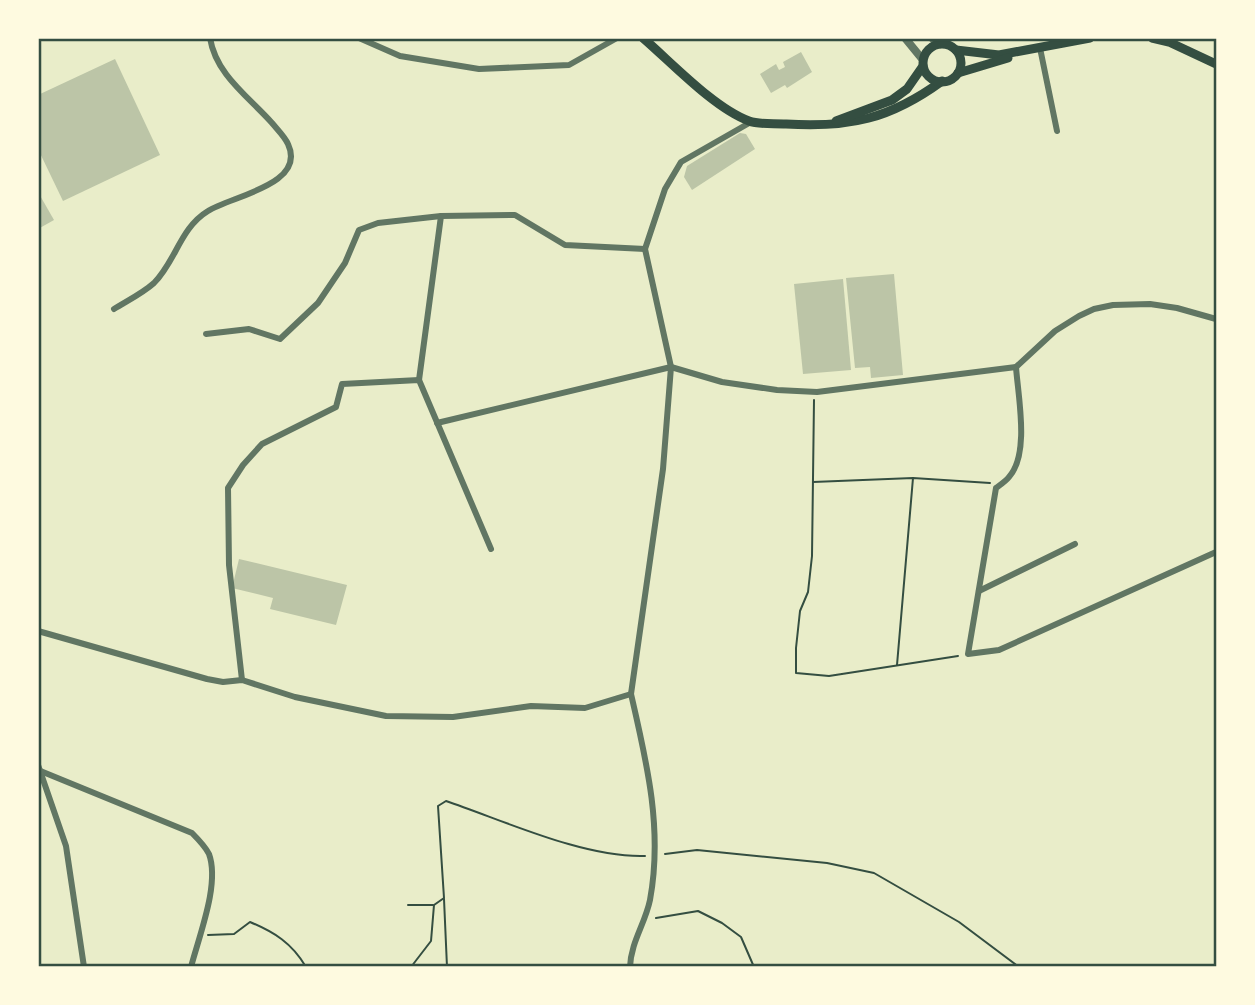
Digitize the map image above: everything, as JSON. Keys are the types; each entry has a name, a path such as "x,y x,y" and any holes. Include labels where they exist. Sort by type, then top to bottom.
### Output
{"main road":[{"path":"821,126 892,100 907,89 936,41 956,50 999,55 1090,38"},
{"path":"1152,38 1169,42 1216,64"},
{"path":"644,39 706,93 751,122 821,126 853,123 886,113 915,101 958,73 1040,48"},
{"path":"956,50 961,60 958,73"},
{"path":"923,63 930,77 942,82"}],"street":[{"path":"114,309 154,283 191,224 208,211 269,186 282,177 290,166 288,144 259,108 232,82 219,62 210,38"},
{"path":"359,38 400,56 479,69 569,65 617,38"},
{"path":"905,38 923,63"},
{"path":"1040,48 1057,131"},
{"path":"630,967 631,951 649,903 656,856 650,779 631,694 663,469 671,367 645,249 665,189 681,162 751,122"},
{"path":"206,334 249,329 280,339 318,303 345,263 359,230 379,223 441,215 515,215 565,245 645,249"},
{"path":"441,215 419,380 491,549"},
{"path":"437,423 671,367 722,382 814,392 1016,367 1055,331 1094,309 1113,304 1150,304 1216,319"},
{"path":"1016,367 1021,443 1018,460 1010,476 996,488 968,654 999,650 1216,552"},
{"path":"243,680 229,565 228,488 243,465 262,444 336,407 342,384 419,380"},
{"path":"979,591 1075,544"},
{"path":"38,631 207,679 223,682 243,680 295,697 386,716 453,717 531,706 585,708 631,694"},
{"path":"39,768 192,833 202,843 208,853 212,874 201,933 191,967"},
{"path":"39,768 66,846 84,967"}],"lane":[{"path":"644,39 660,38"}],"path":[{"path":"814,392 812,556 808,592 800,611 796,673 830,676 968,654"},
{"path":"813,482 913,478 1001,484"},
{"path":"897,667 913,478"},
{"path":"447,967 438,806 446,802 518,828 625,857 697,850 827,863 874,873 959,922 1019,967"},
{"path":"408,905 434,905 444,898"},
{"path":"411,967 431,942 434,905"},
{"path":"644,920 698,911 722,923 741,937 754,967"},
{"path":"201,933 210,936 234,934 250,922 272,931 289,944 306,967"}],"building":[{"path":"801,52 812,72 787,88 785,85 771,93 760,74 776,64 779,70 785,67 783,62"},
{"path":"115,59 160,155 63,201 38,149 38,95"},
{"path":"740,133 746,134 755,149 692,190 684,177 687,166"},
{"path":"38,192 54,220 38,229"},
{"path":"894,274 903,375 871,378 870,367 855,368 846,278"},
{"path":"843,279 851,370 803,374 794,284"},
{"path":"239,559 347,585 336,625 270,609 273,598 232,588"}]}
